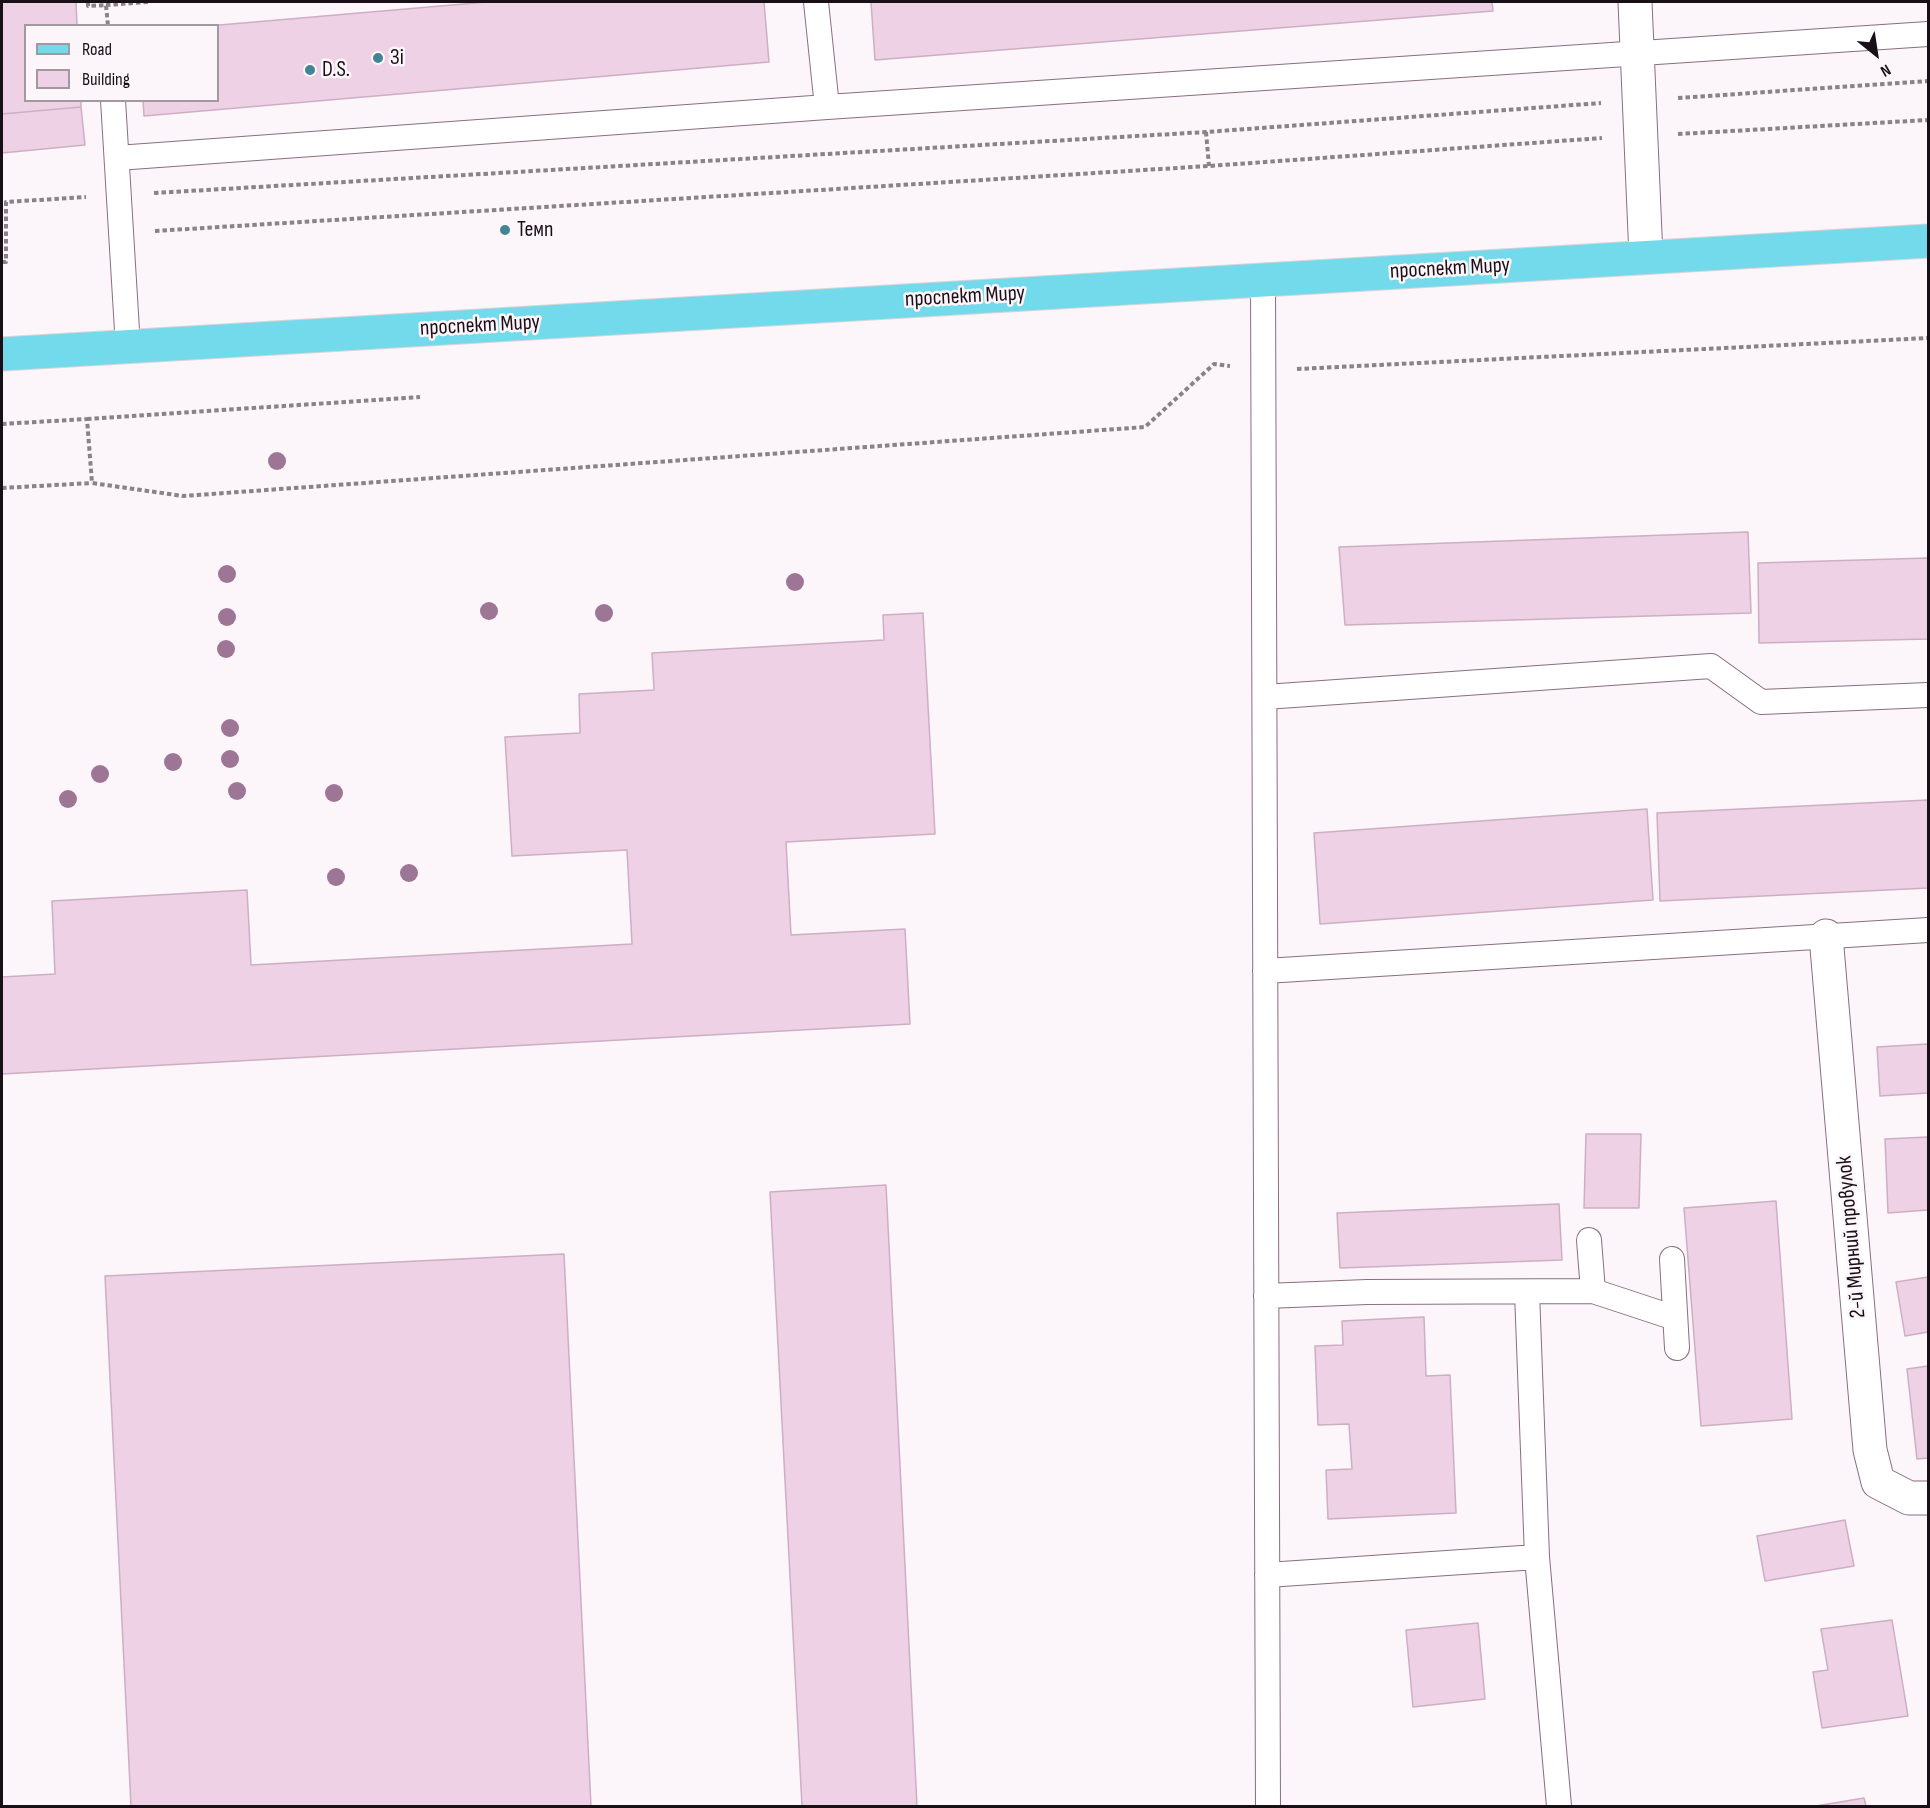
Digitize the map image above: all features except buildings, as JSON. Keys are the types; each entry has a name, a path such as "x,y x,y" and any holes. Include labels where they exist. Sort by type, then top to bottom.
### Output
{"main road":[{"name":"проспект Миру","path":"2,354 1929,241"}],"street":[{"path":"1635,2 1646,257"},
{"name":"2-й Мирний провулок","path":"1826,936 1870,1450 1878,1482 1909,1498 1929,1498"}],"lane":[{"path":"816,2 827,107"},
{"path":"117,158 827,107 1929,34"},
{"path":"113,102 128,347"},
{"path":"1263,280 1268,1806"},
{"path":"1264,697 1711,666 1761,702 1929,695"},
{"path":"1265,971 1929,930"},
{"path":"1589,1240 1593,1291"},
{"path":"1672,1259 1677,1348"},
{"path":"1266,1296 1367,1292 1593,1291 1675,1318"},
{"path":"1527,1292 1537,1557 1559,1806"},
{"path":"1267,1575 1537,1557"}],"path":[{"path":"88,2 88,6 148,2"},
{"path":"106,5 108,24"},
{"path":"2,262 6,262 6,201 1206,132 1929,81"},
{"path":"121,234 1209,166 1641,136 1929,120"},
{"path":"1206,132 1209,166"},
{"path":"2,488 92,483 183,496 1145,427 1214,364 1264,370 1929,338"},
{"path":"2,424 420,397"},
{"path":"87,419 92,483"}],"place":[{"name":"Зі","path":"378,58"},
{"name":"D.S.","path":"310,70"},
{"name":"Темп","path":"505,230"}]}
